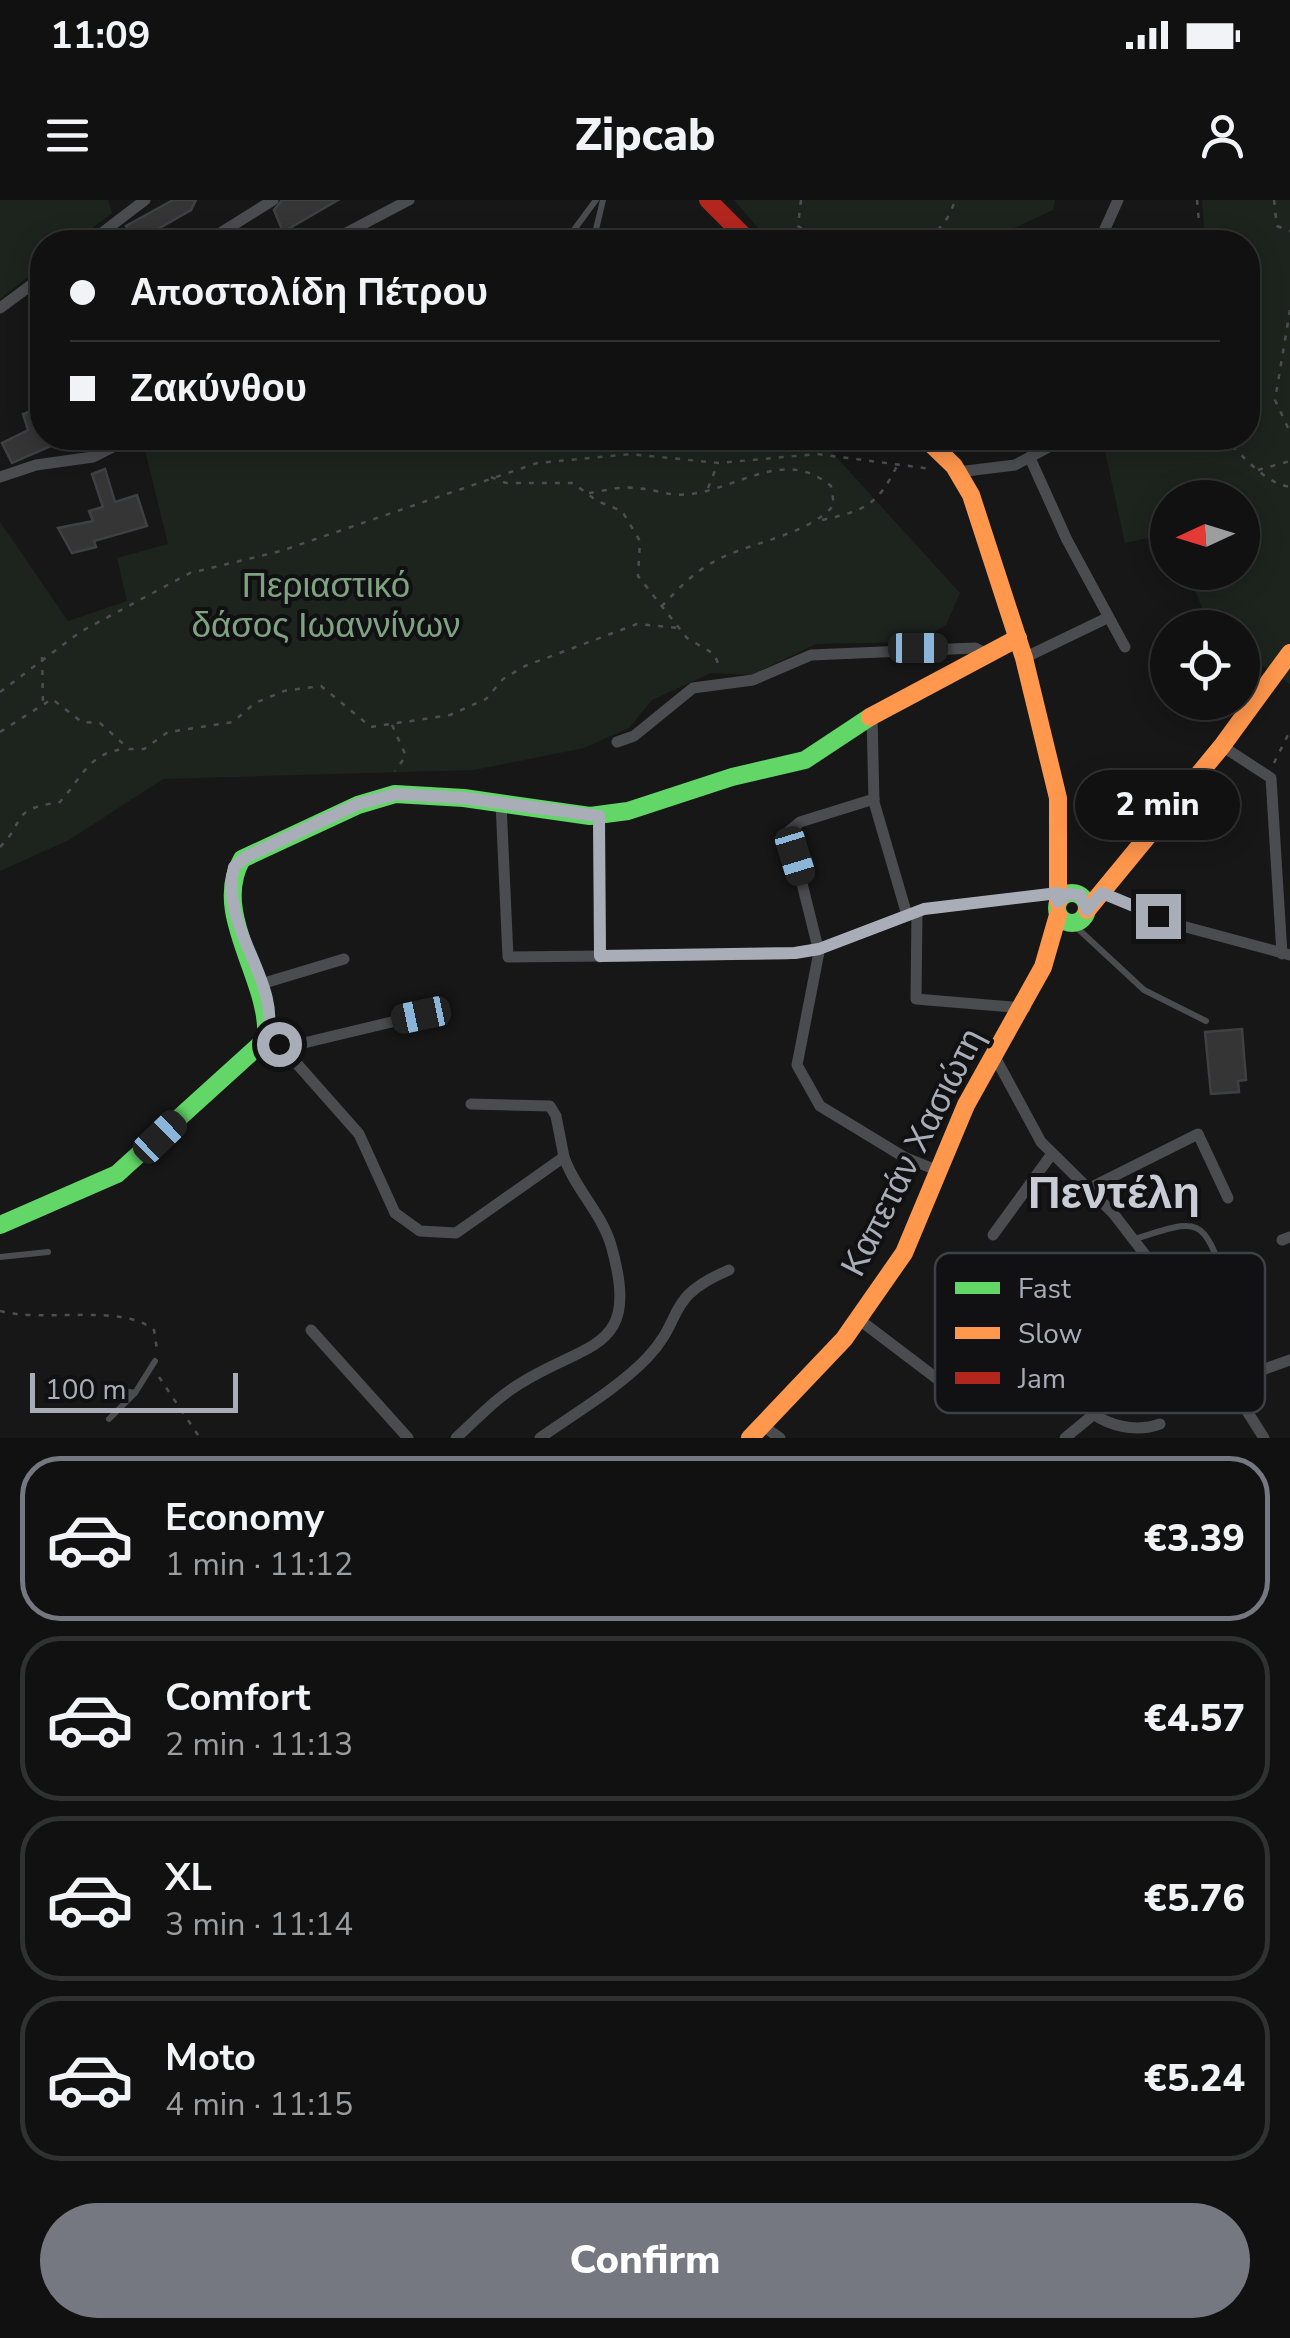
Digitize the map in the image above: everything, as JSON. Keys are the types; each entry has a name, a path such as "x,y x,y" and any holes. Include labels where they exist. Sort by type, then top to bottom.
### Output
{"street":[{"path":"106,230 146,200"},
{"path":"225,230 273,200"},
{"path":"352,230 409,200"},
{"path":"708,200 738,230"},
{"path":"1104,230 1118,200"},
{"path":"0,308 30,286"},
{"path":"0,477 30,467 93,458 108,450"},
{"path":"937,450 958,472 982,524 1024,658 1058,798 1069,904"},
{"path":"958,472 998,469 1044,450"},
{"path":"1030,458 1107,618 1125,647"},
{"path":"1024,658 1107,618"},
{"path":"564,1157 456,1232 420,1231 395,1212 358,1134 274,1044 261,984 231,902 232,876 238,861 386,796 501,803 599,816 805,760 872,715 1018,638"},
{"path":"617,742 634,736 693,688 754,680 811,654 975,648 987,654"},
{"path":"501,803 508,957 778,954 819,949 912,913 1069,904 1102,893 1222,746 1290,653"},
{"path":"872,715 874,799 912,913 916,999 1025,1008"},
{"path":"1102,893 1186,927 1286,955 1270,774 1222,746"},
{"path":"874,799 800,822 789,831 819,949 796,1060 812,1097 904,1157 940,1172"},
{"path":"599,816 600,956"},
{"name":"Καπετάν Χασιώτη","path":"756,1432 857,1318 896,1267 940,1172 964,1107 1025,1008 1069,904"},
{"path":"261,984 344,959"},
{"path":"0,1225 117,1174 274,1044 421,1015"},
{"path":"995,1057 1051,1155 1088,1189 1144,1253"},
{"path":"456,1438 518,1384 597,1345 616,1326 618,1308 610,1244 564,1157 556,1116 550,1106 471,1104"},
{"path":"1088,1189 1198,1134 1228,1198"},
{"path":"993,1235 1051,1155"},
{"path":"540,1438 638,1366 657,1346 683,1298 698,1285 729,1270"},
{"path":"857,1318 935,1377"},
{"path":"311,1330 407,1438"},
{"path":"1265,1369 1290,1360"},
{"path":"1244,1413 1258,1436"},
{"path":"1065,1438 1093,1415 1123,1435 1145,1433 1160,1424"},
{"path":"756,1432 780,1438"}],"lane":[{"path":"575,230 599,200"},
{"path":"595,230 599,200"},
{"path":"1069,904 1144,990 1206,1021"},
{"path":"1134,1239 1182,1223 1199,1228 1215,1253"},
{"path":"0,1257 34,1257 48,1252"},
{"path":"108,1419 135,1393 156,1361"},
{"path":"108,1388 135,1393"}],"path":[{"path":"801,200 798,226 804,230"},
{"path":"940,230 945,227 956,200"},
{"path":"1197,200 1199,222"},
{"path":"1274,200 1277,226 1290,232"},
{"path":"1290,310 1275,400 1290,431"},
{"path":"1235,450 1275,483 1290,487"},
{"path":"0,692 42,657 190,573 336,534 489,477 568,457 652,455 718,463 830,455 958,472"},
{"path":"792,456 792,468"},
{"path":"1256,470 1290,461"},
{"path":"708,489 718,463"},
{"path":"662,606 682,584 715,561 820,520 862,511 883,494 898,464"},
{"path":"589,493 636,488 662,496 792,468 816,474 831,486 834,504 820,520"},
{"path":"489,477 506,483 573,483 622,511 640,541 638,576 680,628 714,654 718,663"},
{"path":"0,847 14,822 34,806 60,802 87,764 106,750 144,748 168,732 233,722 255,703 284,691 320,686 372,727 450,715 486,699 503,679 525,666 638,624 680,628"},
{"path":"42,657 43,706"},
{"path":"0,732 52,699 82,722 100,723 128,749"},
{"path":"392,724 406,756 395,770"},
{"path":"1270,774 1290,731"},
{"path":"0,1311 33,1317 137,1320 156,1335 156,1361 168,1396 200,1438"}],"green space":[{"path":"0,200 108,200 112,213 90,230 30,230 30,275 0,299"},
{"path":"734,200 1055,200 1053,210 1010,230 760,230"},
{"path":"1202,200 1290,200 1290,684 1260,664 1260,610 1203,610 1195,590 1260,590 1260,480 1150,480 1150,538 1125,543 1105,450 1260,450 1260,230 1204,230"},
{"name":"Περιαστικό δάσος Ιωαννίνων","path":"145,450 830,450 960,593 946,625 917,642 816,644 751,675 711,673 652,700 629,728 584,748 474,770 163,779 69,840 0,871 0,522 68,621 127,601 117,558 168,544"}],"building":[{"path":"173,200 196,200 191,210 156,230 128,230 126,226"},
{"path":"282,200 338,200 286,230 282,230 274,210"},
{"path":"30,411 30,450 42,450 12,463 2,443 28,430 23,414"},
{"path":"105,469 115,502 137,495 147,526 94,541 96,547 72,553 58,528 93,521 89,511 103,507 92,474"},
{"path":"1242,1029 1246,1080 1238,1081 1239,1092 1211,1094 1205,1032"}],"traffic: fast":[{"path":"0,1225 117,1174 266,1039 260,994 233,902 234,880 242,859 358,805 395,794 464,798 590,816 628,811 732,777 805,760 870,717"},
{"path":"1072,893 1083,897 1087,908 1083,919 1072,923 1061,919 1057,908 1061,897 1072,893"}],"traffic: slow":[{"path":"937,450 954,466 971,495 1024,658 1058,798 1058,902"},
{"path":"870,717 1018,638"},
{"path":"1087,910 1222,746 1290,653"},
{"path":"750,1438 844,1339 904,1253 966,1105 1043,967 1058,915"}],"traffic: jam":[{"path":"708,200 738,230"}],"district":[{"name":"Πεντέλη","path":"1114,1192"}],"route":[{"path":"279,1044 266,1040 261,984 232,908 234,867 238,861 358,804 386,796 464,798 599,816 600,956 795,953 819,949 924,909 1058,893 1058,902 1066,894 1080,895 1087,910 1102,893 1158,916"}]}
